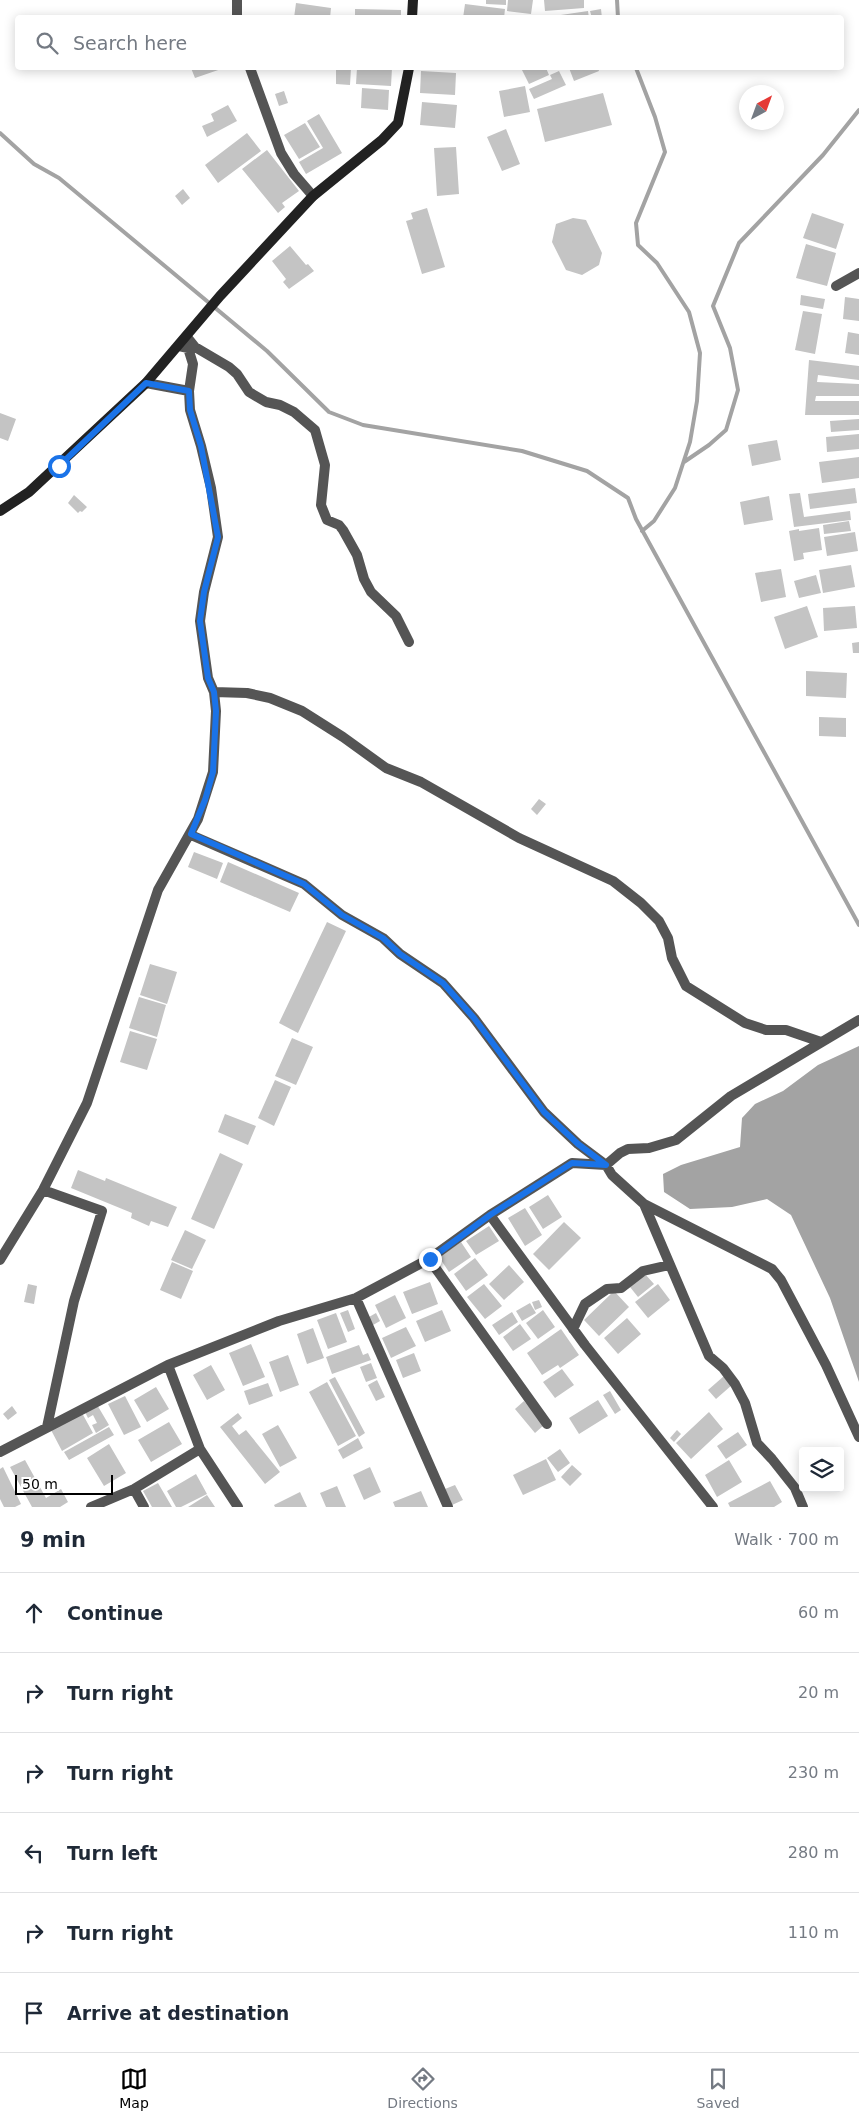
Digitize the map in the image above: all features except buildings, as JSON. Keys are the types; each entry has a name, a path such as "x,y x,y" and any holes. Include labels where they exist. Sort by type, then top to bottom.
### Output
{"street":[{"path":"237,0 237,15"},
{"path":"412,15 413,0"},
{"path":"251,70 281,153 294,174 313,196"},
{"path":"0,511 30,492 146,383 220,296 313,196 382,140 398,123 410,70"},
{"path":"836,286 859,273"},
{"path":"187,337 195,347 229,367 237,374 249,392 266,402 280,405 294,412 315,430 325,465 321,505 327,520 339,525 344,530 357,555 364,578 371,592 396,616 409,642"},
{"path":"0,1260 43,1190 86,1103 158,890 191,834 203,806 213,772 216,726 214,692 208,678 200,621 204,592 218,537 201,446 190,410 189,391 193,364 188,348 179,346"},
{"path":"146,383 189,391"},
{"path":"214,692 247,694 270,698 302,711 343,737 386,768 421,782 519,838 612,881 641,903 659,921 668,938 672,958 686,986 745,1023 766,1030 786,1030 821,1042"},
{"path":"191,834 304,884 342,915 383,938 400,954 443,983 474,1018 544,1112 578,1144 606,1165 612,1175 644,1204 772,1269 781,1280 826,1365 859,1437"},
{"path":"0,1452 168,1365 279,1321 356,1298 430,1259 490,1215 572,1163 606,1165 628,1149 650,1148 676,1140 731,1096 859,1020"},
{"path":"43,1190 102,1210 74,1301 47,1427"},
{"path":"644,1204 709,1356 723,1368 738,1390 745,1403 757,1443 772,1458 795,1488 803,1507"},
{"path":"490,1215 573,1329 714,1507"},
{"path":"430,1259 547,1424"},
{"path":"573,1329 585,1304 607,1289 621,1288 643,1271 670,1265"},
{"path":"356,1298 448,1507"},
{"path":"168,1365 200,1449 238,1507"},
{"path":"91,1507 134,1489 200,1449"},
{"path":"134,1489 144,1507"}],"shaded area":[{"path":"859,1046 859,1382 830,1298 791,1215 767,1199 732,1207 690,1209 664,1192 663,1174 681,1165 740,1147 742,1118 755,1104 783,1091 818,1065"}],"waterway":[{"path":"617,0 618,15"},
{"path":"637,70 655,117 665,152 636,223 638,245 657,263 689,312 700,353 697,401 690,442 675,488 654,521 642,531"},
{"path":"684,462 709,445 726,430 738,390 730,348 713,306 739,243 823,155 859,110"},
{"path":"0,133 34,164 59,178 267,351 329,412 363,425 522,451 587,471 628,498 636,519 859,925"}],"route":[{"path":"59,466 146,383 189,391 192,423 201,446 218,537 204,592 200,621 208,678 214,692 216,711 213,772 205,800 191,834 304,884 342,915 383,938 400,954 443,983 474,1018 544,1112 578,1144 606,1165 572,1163 490,1215 430,1259"}]}
